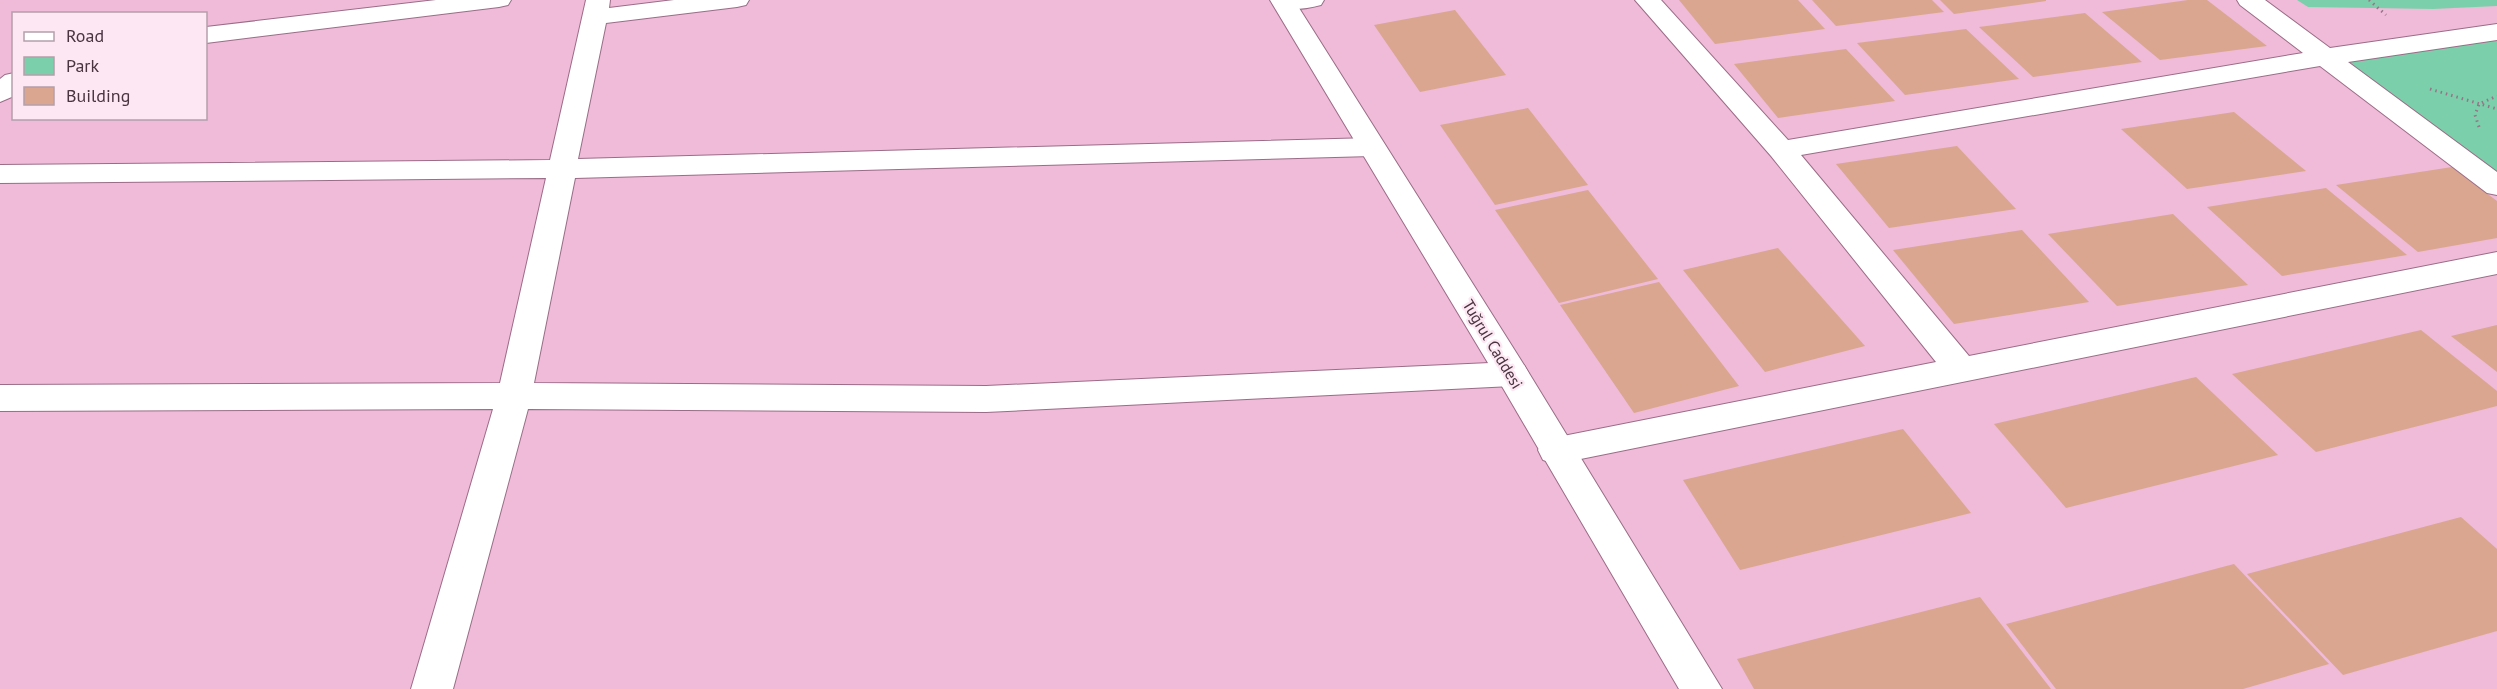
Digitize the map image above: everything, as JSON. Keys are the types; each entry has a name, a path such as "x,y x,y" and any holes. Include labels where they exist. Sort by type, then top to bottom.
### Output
{"street":[{"path":"207,35 499,0"},
{"path":"432,689 514,396 597,9 737,0"},
{"path":"1647,0 1781,150 1961,369"},
{"path":"2249,0 2497,186"},
{"name":"Tuğrul Caddesi","path":"1293,1 1372,147 1512,374 1701,689"},
{"path":"1781,150 2326,57 2497,32"},
{"path":"0,94 12,83"},
{"path":"0,174 562,169 1372,147"},
{"path":"1556,450 2497,263"},
{"path":"0,398 514,396 986,399 1512,374"}],"path":[{"path":"2480,129 2475,115 2479,104 2497,96"}],"green space":[{"path":"2297,0 2497,0 2497,6 2433,9 2308,7"},
{"path":"2497,32 2497,186 2326,57"}],"building":[{"path":"1679,0 1798,0 1825,29 1715,44"},
{"path":"1812,0 1932,0 1944,12 1836,26"},
{"path":"1940,0 2046,0 2046,1 1954,14"},
{"path":"2188,0 2207,0 2267,46 2160,60 2102,12"},
{"path":"1455,10 1506,75 1420,92 1374,25"},
{"path":"2085,13 2142,62 2033,77 1979,27"},
{"path":"1966,29 2019,79 1905,95 1857,43"},
{"path":"1846,49 1895,101 1778,118 1734,64"},
{"path":"1528,108 1588,185 1495,205 1440,125"},
{"path":"2234,112 2306,171 2187,189 2121,129"},
{"path":"1957,146 2016,209 1889,228 1836,164"},
{"path":"2452,167 2497,201 2497,238 2418,252 2336,185"},
{"path":"2326,188 2407,255 2282,276 2207,207"},
{"path":"1588,190 1658,279 1559,303 1495,210"},
{"path":"2173,214 2248,285 2117,306 2048,234"},
{"path":"2022,230 2089,302 1954,324 1893,250"},
{"path":"1778,248 1865,346 1765,372 1683,270"},
{"path":"1659,282 1739,386 1634,413 1560,305"},
{"path":"2497,325 2497,372 2451,336"},
{"path":"2421,330 2497,391 2497,406 2316,452 2232,374"},
{"path":"2196,377 2278,455 2066,508 1994,424"},
{"path":"1903,429 1971,513 1740,570 1683,480"},
{"path":"2461,517 2497,549 2497,631 2343,675 2247,574"},
{"path":"2234,564 2329,664 2243,689 2056,689 2006,624"},
{"path":"1980,597 2051,689 1754,689 1737,659"}]}
